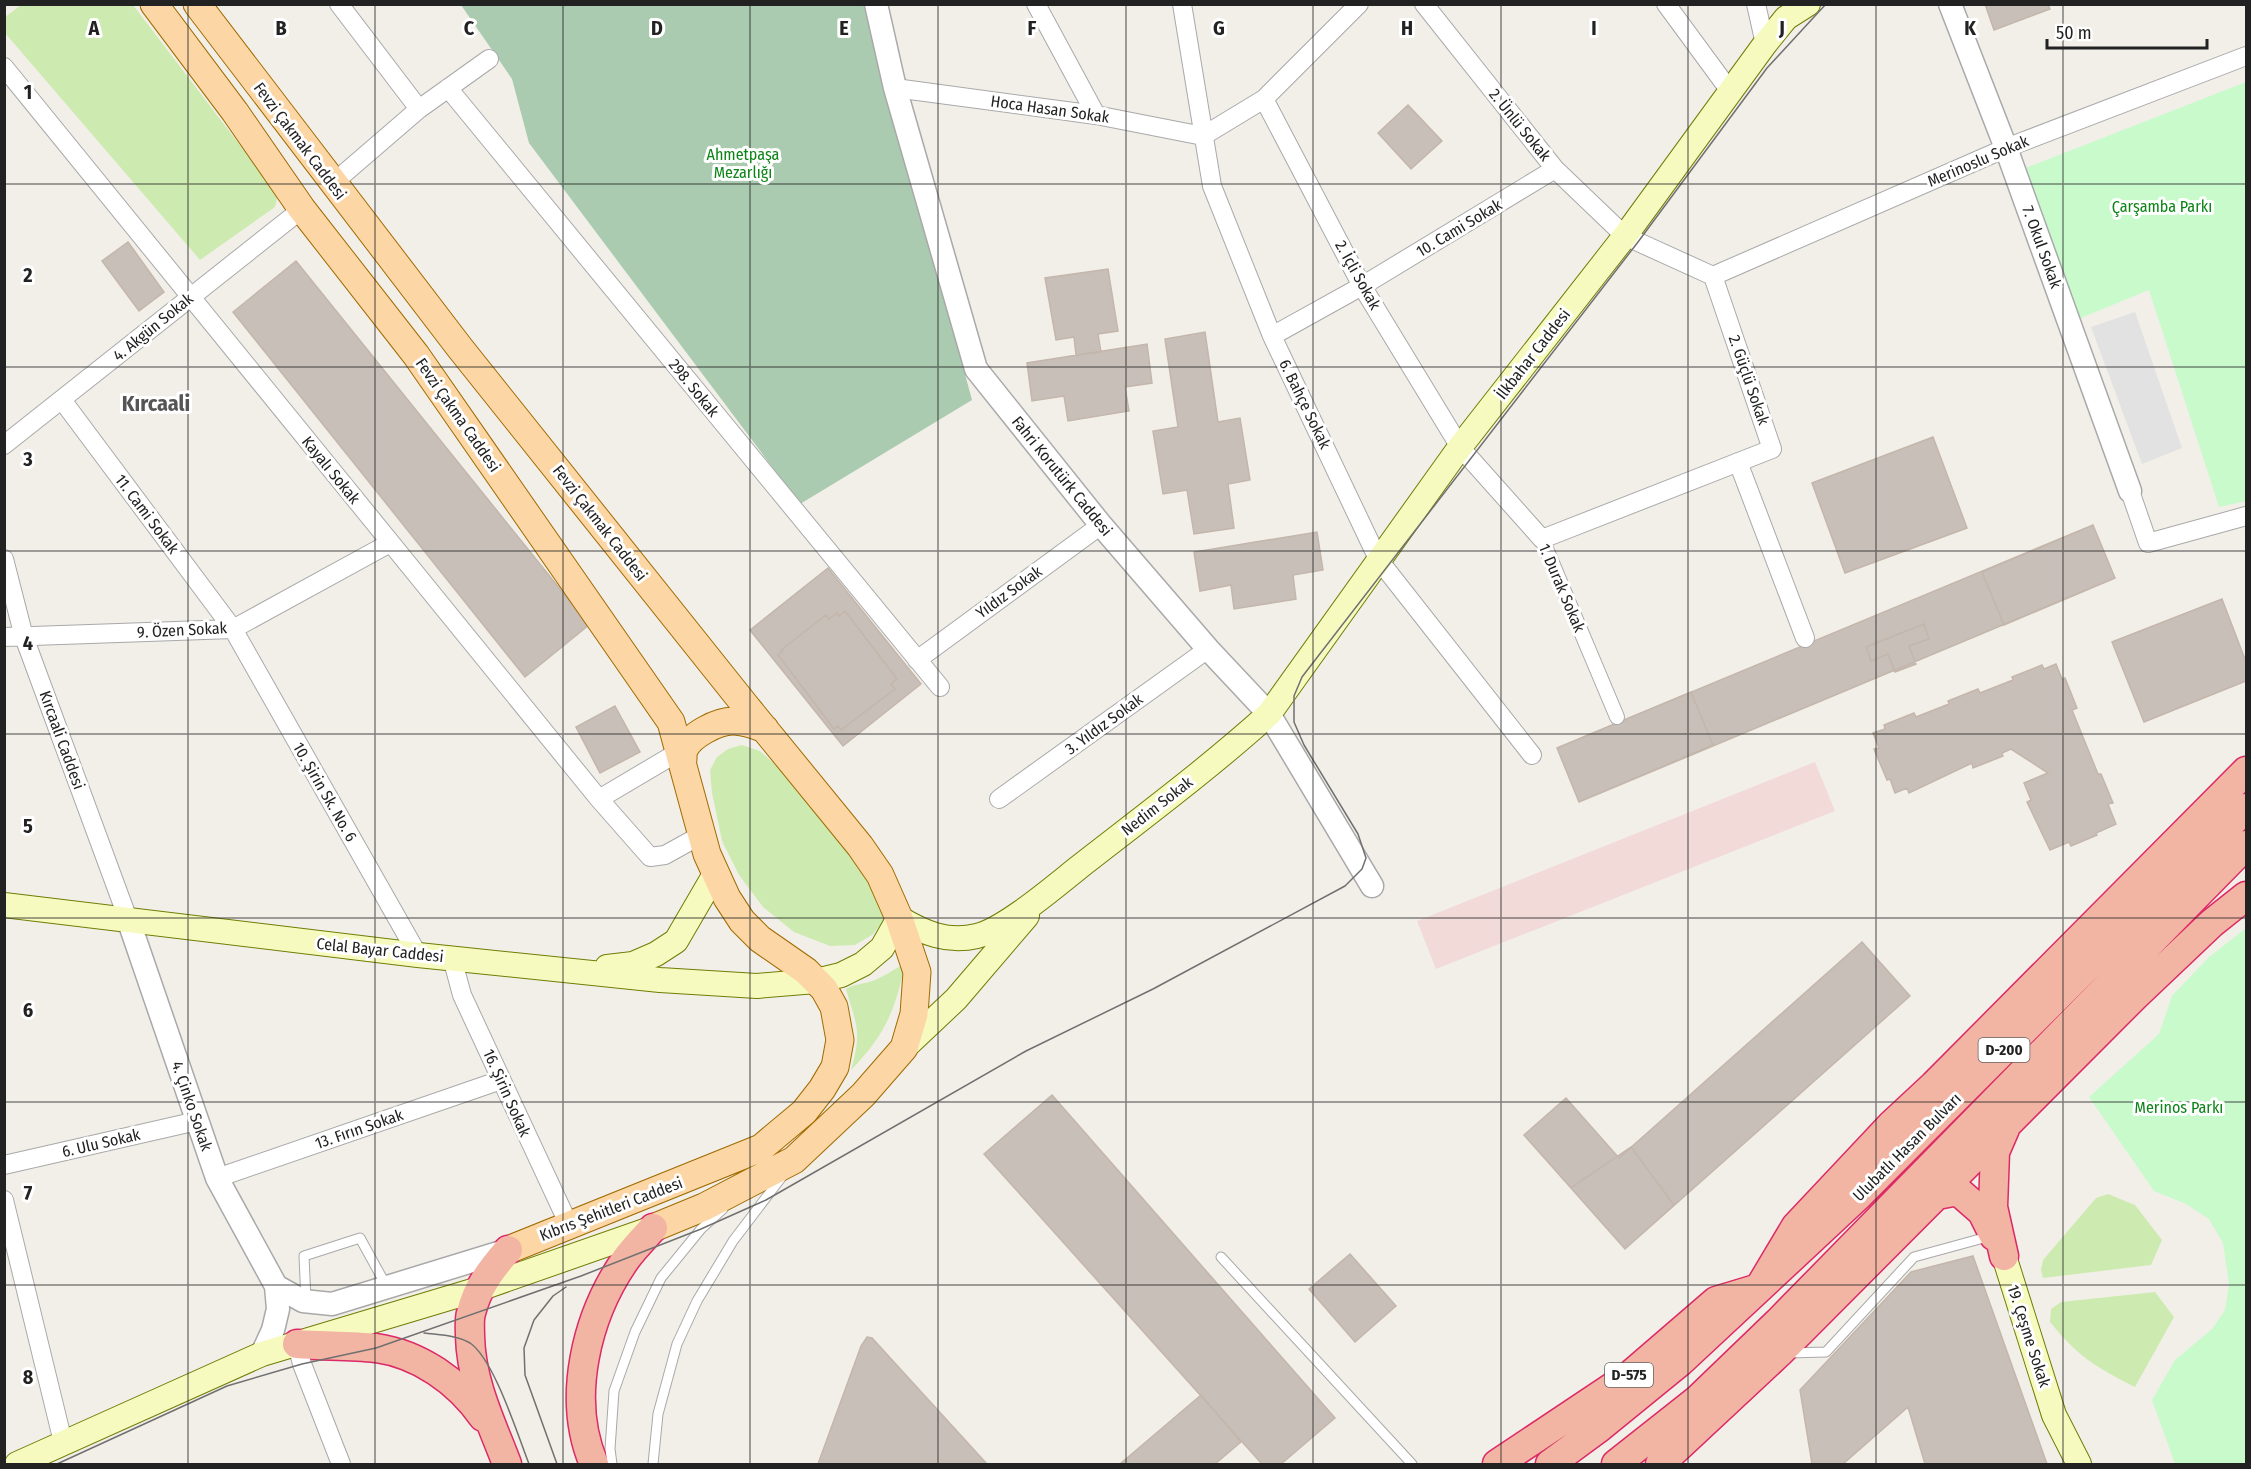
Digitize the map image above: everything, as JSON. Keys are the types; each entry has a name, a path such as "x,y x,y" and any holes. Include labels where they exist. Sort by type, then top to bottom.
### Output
{"highway":[{"path":"1759,1288 1796,1226 1875,1141 2247,771"},
{"name":"Ulubatlı Hasan Bulvarı","path":"1550,1464 1599,1428 1680,1362 1857,1197 2247,808"},
{"name":"Ulubatlı Hasan Bulvarı","path":"1616,1464 1697,1400 1778,1322 2247,845"},
{"path":"1670,1457 1779,1353 2135,996 2212,923 2247,896"},
{"path":"1999,1246 1993,1207 1995,1152 2009,1121"},
{"path":"1937,1195 1958,1191 1982,1212 1999,1246"},
{"path":"594,1464 588,1450 581,1417 582,1368 589,1338 610,1286 627,1259 653,1228"},
{"path":"507,1464 492,1431 475,1379 470,1343 470,1316 479,1289 491,1269 508,1250"},
{"path":"1670,1457 1840,1258"},
{"name":"D-575","path":"1497,1464 1629,1376 1716,1301 1759,1288"},
{"path":"297,1344 376,1348 406,1355 435,1370 471,1400 492,1431"}],"main road":[{"name":"Fevzi Çakma Caddesi","path":"154,4 235,112 302,209 422,364 671,722 708,854"},
{"name":"Fevzi Çakmak Caddesi","path":"197,4 332,184 460,348 860,846 880,874 899,918 917,972 914,1014 904,1048"},
{"name":"İlkbahar Caddesi","path":"1269,714 1460,447 1625,236 1765,44 1785,18 1808,4"},
{"name":"Nedim Sokak","path":"1043,895 1228,750 1269,714"},
{"path":"682,755 684,749 695,737 731,721 752,723 765,729"},
{"path":"581,971 633,964 656,954 676,940 708,854"},
{"path":"708,854 727,898 742,921 760,939 806,971 820,985"},
{"path":"899,918 922,931 941,938 958,939 978,936 998,927 1043,895"},
{"path":"17,1464 262,1354 479,1289 653,1228 704,1207 794,1160 863,1095 904,1048 956,999 1005,944 1043,895"},
{"name":"Celal Bayar Caddesi","path":"4,905 418,955 660,980 757,986 820,985 841,975 863,964 882,948 899,918"},
{"name":"Kıbrıs Şehitleri Caddesi","path":"508,1250 761,1148 804,1112 835,1067 840,1040 834,1007 820,985"},
{"name":"19. Çeşme Sokak","path":"1999,1246 2054,1415 2062,1464"},
{"name":"19. Çeşme Sokak","path":"2054,1415 2079,1464"}],"street":[{"path":"339,4 419,109"},
{"name":"Fahri Korutürk Caddesi","path":"876,4 895,88 976,369 1101,525 1208,649 1269,714 1372,886"},
{"path":"1036,4 1096,115"},
{"path":"1203,136 1264,99 1359,4"},
{"name":"2. Ünlü Sokak","path":"1424,4 1555,169 1625,236 1713,276"},
{"path":"1666,4 1730,91"},
{"path":"1756,4 1765,44"},
{"name":"7. Okul Sokak","path":"1950,4 2006,148 2130,490"},
{"name":"6. Bahçe Sokak","path":"1182,5 1212,186 1272,336 1378,559 1532,755"},
{"name":"Merinoslu Sokak","path":"1713,276 2006,148 2247,56"},
{"path":"332,184 419,109 489,59"},
{"name":"Kayalı Sokak","path":"4,67 598,799 650,857 708,854"},
{"name":"298. Sokak","path":"448,88 940,687"},
{"name":"Hoca Hasan Sokak","path":"895,88 1096,115 1203,136"},
{"name":"2. İçli Sokak","path":"1264,99 1362,286 1460,447"},
{"name":"10. Cami Sokak","path":"1272,336 1362,286 1555,169"},
{"name":"4. Akgün Sokak","path":"4,445 302,209"},
{"name":"2. Güçlü Sokak","path":"1542,539 1772,449 1713,276"},
{"name":"11. Cami Sokak","path":"62,400 233,629"},
{"name":"1. Durak Sokak","path":"1460,447 1542,539 1617,717"},
{"path":"1738,462 1805,638"},
{"path":"2130,490 2148,543 2247,516"},
{"name":"Yıldız Sokak","path":"918,660 1101,525"},
{"name":"9. Özen Sokak","path":"4,637 233,629 390,543"},
{"name":"Kırcaali Caddesi","path":"4,559 24,637 128,919"},
{"name":"10. Şirin Sk. No. 6","path":"233,629 418,955"},
{"name":"3. Yıldız Sokak","path":"999,799 1208,649"},
{"path":"598,799 682,755"},
{"name":"4. Çinko Sokak","path":"128,919 217,1178 276,1286"},
{"name":"16. Şirin Sokak","path":"452,958 462,995 569,1225"},
{"name":"13. Fırın Sokak","path":"217,1178 501,1080"},
{"name":"6. Ulu Sokak","path":"4,1165 196,1122"},
{"path":"4,1200 63,1442"},
{"name":"Kıbrıs Şehitleri Caddesi","path":"276,1286 306,1301 332,1304 508,1250"},
{"path":"262,1354 273,1330 278,1309 276,1286"},
{"path":"297,1344 302,1365 341,1464"}],"lane":[{"path":"653,1464 658,1414 677,1344 698,1301 733,1241 794,1160"},
{"path":"612,1464 610,1449 614,1391 635,1332 661,1278 701,1229 756,1179"},
{"path":"306,1301 304,1256 360,1238 387,1287"},
{"path":"1779,1353 1826,1352 1914,1257 1999,1246"},
{"path":"1221,1257 1412,1464"}],"shaded area":[{"path":"2135,312 2182,448 2142,464 2091,327"},
{"path":"1815,762 1835,811 1436,969 1417,921"}],"green space":[{"path":"21,5 133,5 278,195 275,207 200,260 5,33 5,17"},
{"name":"Ahmetpaşa Mezarlığı","path":"461,5 865,5 972,400 800,504 529,143 512,79"},
{"name":"Çarşamba Parkı","path":"2246,82 2246,501 2219,507 2149,290 2076,320 2023,169"},
{"path":"742,745 760,751 778,767 854,856 885,904 883,922 872,935 855,945 830,946 794,932 763,907 739,875 722,841 712,793 710,770 717,757 728,749"},
{"name":"Merinos Parkı","path":"2246,928 2246,1464 2175,1464 2152,1400 2175,1360 2212,1329 2225,1310 2229,1284 2223,1243 2209,1219 2186,1204 2154,1191 2089,1097 2159,1034 2172,996 2208,958"},
{"path":"902,965 904,969 900,985 886,1024 871,1047 851,1070 857,1029 846,989 875,980"},
{"path":"2108,1194 2135,1205 2162,1240 2151,1265 2043,1278 2041,1270 2043,1260 2096,1198"},
{"path":"2155,1292 2174,1317 2135,1387 2088,1360 2069,1344 2050,1322 2051,1309 2061,1302"}],"building":[{"path":"1985,4 2048,4 2050,9 1994,30"},
{"path":"1408,105 1442,141 1411,169 1378,133"},
{"path":"128,242 164,292 139,311 102,261"},
{"path":"296,261 589,625 525,677 233,312"},
{"path":"1108,269 1118,331 1098,334 1101,352 1076,355 1074,337 1056,340 1045,278"},
{"path":"1205,332 1218,422 1240,418 1250,480 1228,484 1234,528 1194,534 1187,490 1163,494 1153,431 1178,427 1165,339"},
{"path":"1147,344 1152,383 1125,387 1129,411 1068,421 1064,396 1032,401 1027,363"},
{"path":"1933,437 1967,528 1845,573 1812,483"},
{"path":"2093,525 2115,578 2004,625 1982,572"},
{"path":"2093,525 2115,578 1579,802 1557,748"},
{"path":"1317,532 1323,570 1293,575 1296,599 1234,609 1231,585 1200,591 1194,552"},
{"path":"828,568 921,684 843,746 750,630"},
{"path":"2222,599 2246,662 2246,681 2144,722 2112,642"},
{"path":"845,611 897,679 891,684 895,689 841,730 838,726 834,729 778,655 783,651 781,650 826,615 829,619"},
{"path":"1924,624 1929,639 1909,646 1916,664 1895,672 1888,654 1871,661 1866,647"},
{"path":"2056,664 2062,679 2065,678 2077,708 2072,710 2098,774 2101,774 2113,803 2108,804 2116,824 2071,846 2069,842 2050,850 2027,802 2031,800 2024,783 2048,773 2011,749 2002,753 2003,756 1973,768 1972,763 1909,793 1907,788 1895,793 1874,749 1879,748 1873,733 1885,729 1884,725 1914,713 1916,717 1978,689 1980,693 2042,665 2044,669"},
{"path":"1691,692 1713,745 1579,802 1557,748"},
{"path":"615,706 640,752 600,773 576,727"},
{"path":"1862,942 1910,996 1625,1249 1524,1135 1566,1098 1619,1158"},
{"path":"1052,1095 1335,1418 1281,1464 1262,1464 984,1154"},
{"path":"1631,1147 1674,1205 1625,1249 1571,1188"},
{"path":"1350,1254 1396,1306 1355,1342 1309,1289"},
{"path":"1973,1256 2047,1464 1925,1464 1908,1407 1843,1464 1812,1464 1800,1390 1911,1272"},
{"path":"867,1337 872,1338 987,1464 818,1464 861,1346"},
{"path":"1201,1395 1241,1442 1215,1464 1120,1464"}],"tram line":[{"path":"57,1464 227,1386 302,1364 376,1348 581,1276 701,1229 766,1200 1026,1051 1153,989 1345,886 1362,869 1366,858 1358,834 1304,745 1294,722 1294,696 1302,677 1638,242 1767,68 1826,4"},
{"path":"557,1464 525,1375 524,1348 534,1320 553,1296 566,1287"},
{"path":"424,1333 459,1338 470,1343 479,1352 496,1381 529,1464"}],"district":[{"name":"Kırcaali","path":"156,403"}]}
